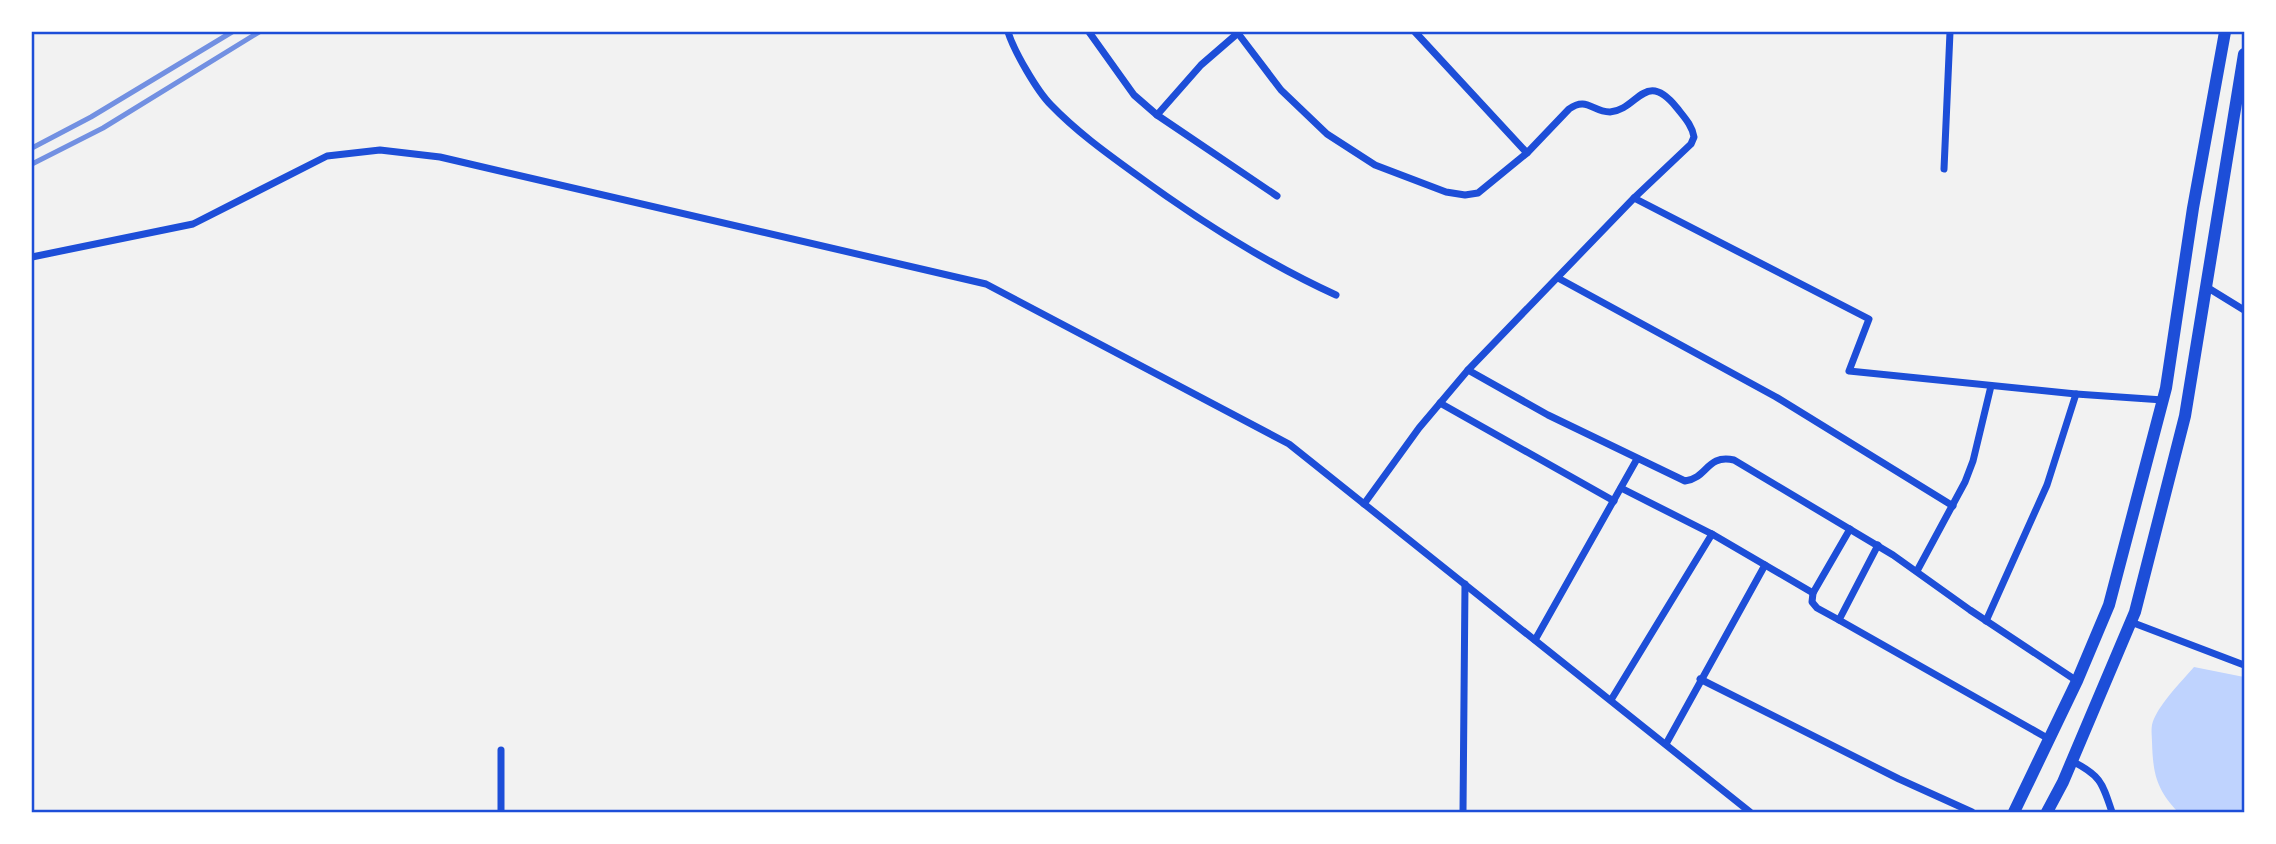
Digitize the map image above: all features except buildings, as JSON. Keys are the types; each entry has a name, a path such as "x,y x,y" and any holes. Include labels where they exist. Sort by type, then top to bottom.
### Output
{"highway":[{"path":"2014,813 2077,681 2109,605 2163,400 2193,208 2225,32"},
{"path":"2047,813 2132,622 2185,416 2245,54"}],"street":[{"path":"1008,32 1013,45 1049,103 1095,144 1189,214 1288,273 1336,295"},
{"path":"1089,32 1134,95 1157,115 1277,196"},
{"path":"1157,115 1201,65 1238,32 1281,90 1327,134 1375,165 1429,187 1465,195 1478,193 1527,153 1576,104 1585,103 1608,112 1653,91 1668,97 1688,123 1694,137 1691,144 1634,198 1468,370 1419,428 1364,504"},
{"path":"1415,32 1527,153"},
{"path":"1944,169 1950,32"},
{"path":"32,257 193,224 327,156 380,150 440,157 986,284 1289,444 1750,813"},
{"path":"1634,198 1869,319 1849,371 2163,400"},
{"path":"1558,278 1776,397 1953,506"},
{"path":"2205,286 2245,310"},
{"path":"1468,370 1548,415 1685,481 1694,480 1715,460 1734,460 1878,545 2077,681"},
{"path":"1917,571 1953,506 1973,461 1991,386"},
{"path":"1986,621 2047,485 2076,394"},
{"path":"1440,403 1614,501"},
{"path":"1535,640 1637,459"},
{"path":"1621,488 1712,534 1813,593"},
{"path":"1850,529 1813,593 1812,602 1817,608 2049,739"},
{"path":"1611,700 1712,534"},
{"path":"1839,620 1878,545"},
{"path":"1666,744 1765,565"},
{"path":"1463,813 1465,584"},
{"path":"2132,622 2245,665"},
{"path":"1700,679 1972,813"},
{"path":"501,750 501,813"},
{"path":"2072,761 2092,772 2104,788 2112,813"}],"water":[{"path":"2194,667 2244,677 2244,812 2178,812 2157,780 2153,763 2154,718"}],"railway":[{"path":"32,148 91,117 232,32"},
{"path":"32,164 103,128 259,32"}]}
